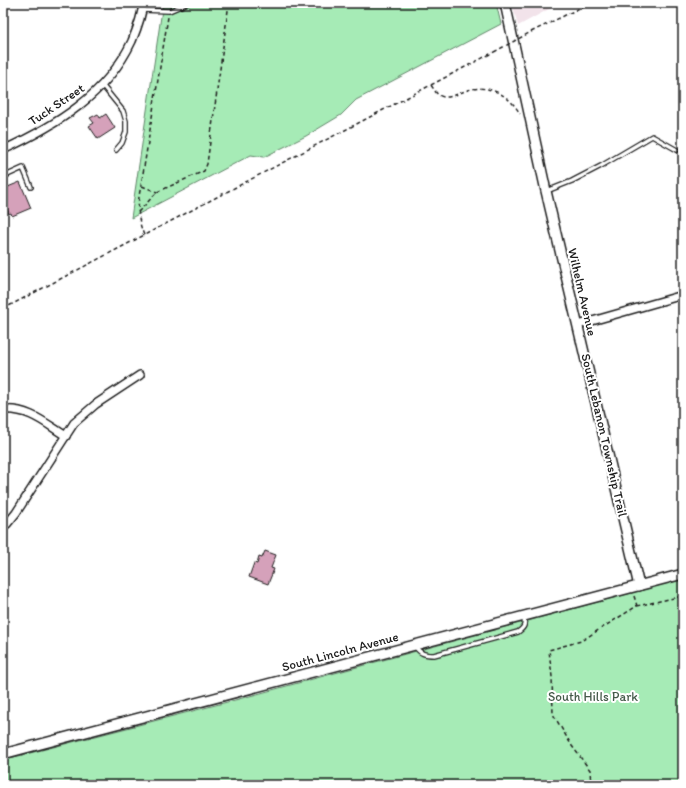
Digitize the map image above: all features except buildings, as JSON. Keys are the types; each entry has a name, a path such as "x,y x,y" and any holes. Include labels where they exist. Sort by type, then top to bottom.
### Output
{"main road":[{"name":"Wilhelm Avenue","path":"504,3 578,325 635,587"},
{"name":"South Lincoln Avenue","path":"3,754 683,574"}],"street":[{"name":"Tuck Street","path":"3,150 31,136 68,114 102,85 121,62 128,50 138,26 142,7"},
{"path":"578,325 683,296"},
{"path":"3,526 7,524 16,513 74,423 96,404 140,375"},
{"path":"3,410 17,410 29,414 66,436"}],"lane":[{"path":"142,7 169,11 188,3"},
{"path":"102,85 123,111 126,121 126,132 122,143 116,150"},
{"path":"546,191 572,181 601,166 652,136 677,150"},
{"path":"3,177 23,168 31,186"},
{"path":"415,645 418,651 426,655 434,655 518,632 523,629 525,623 524,616"}],"path":[{"path":"138,212 156,192 204,171 207,164 229,3"},
{"path":"3,309 531,32 590,3"},
{"path":"144,235 138,212 138,198 169,11"},
{"path":"431,85 438,95 446,98 475,89 487,89 494,91 511,101 518,110 522,119"},
{"path":"141,186 156,192"},
{"path":"635,587 637,606"},
{"path":"591,785 590,770 560,728 553,714 552,677 549,650 581,641 637,606 683,596"}],"shaded area":[{"path":"512,3 560,3 518,26"}],"green space":[{"path":"163,3 496,3 501,24 356,100 341,115 306,136 264,157 251,155 131,218"},
{"name":"South Hills Park","path":"683,579 683,785 3,785 3,760 235,700"}]}
